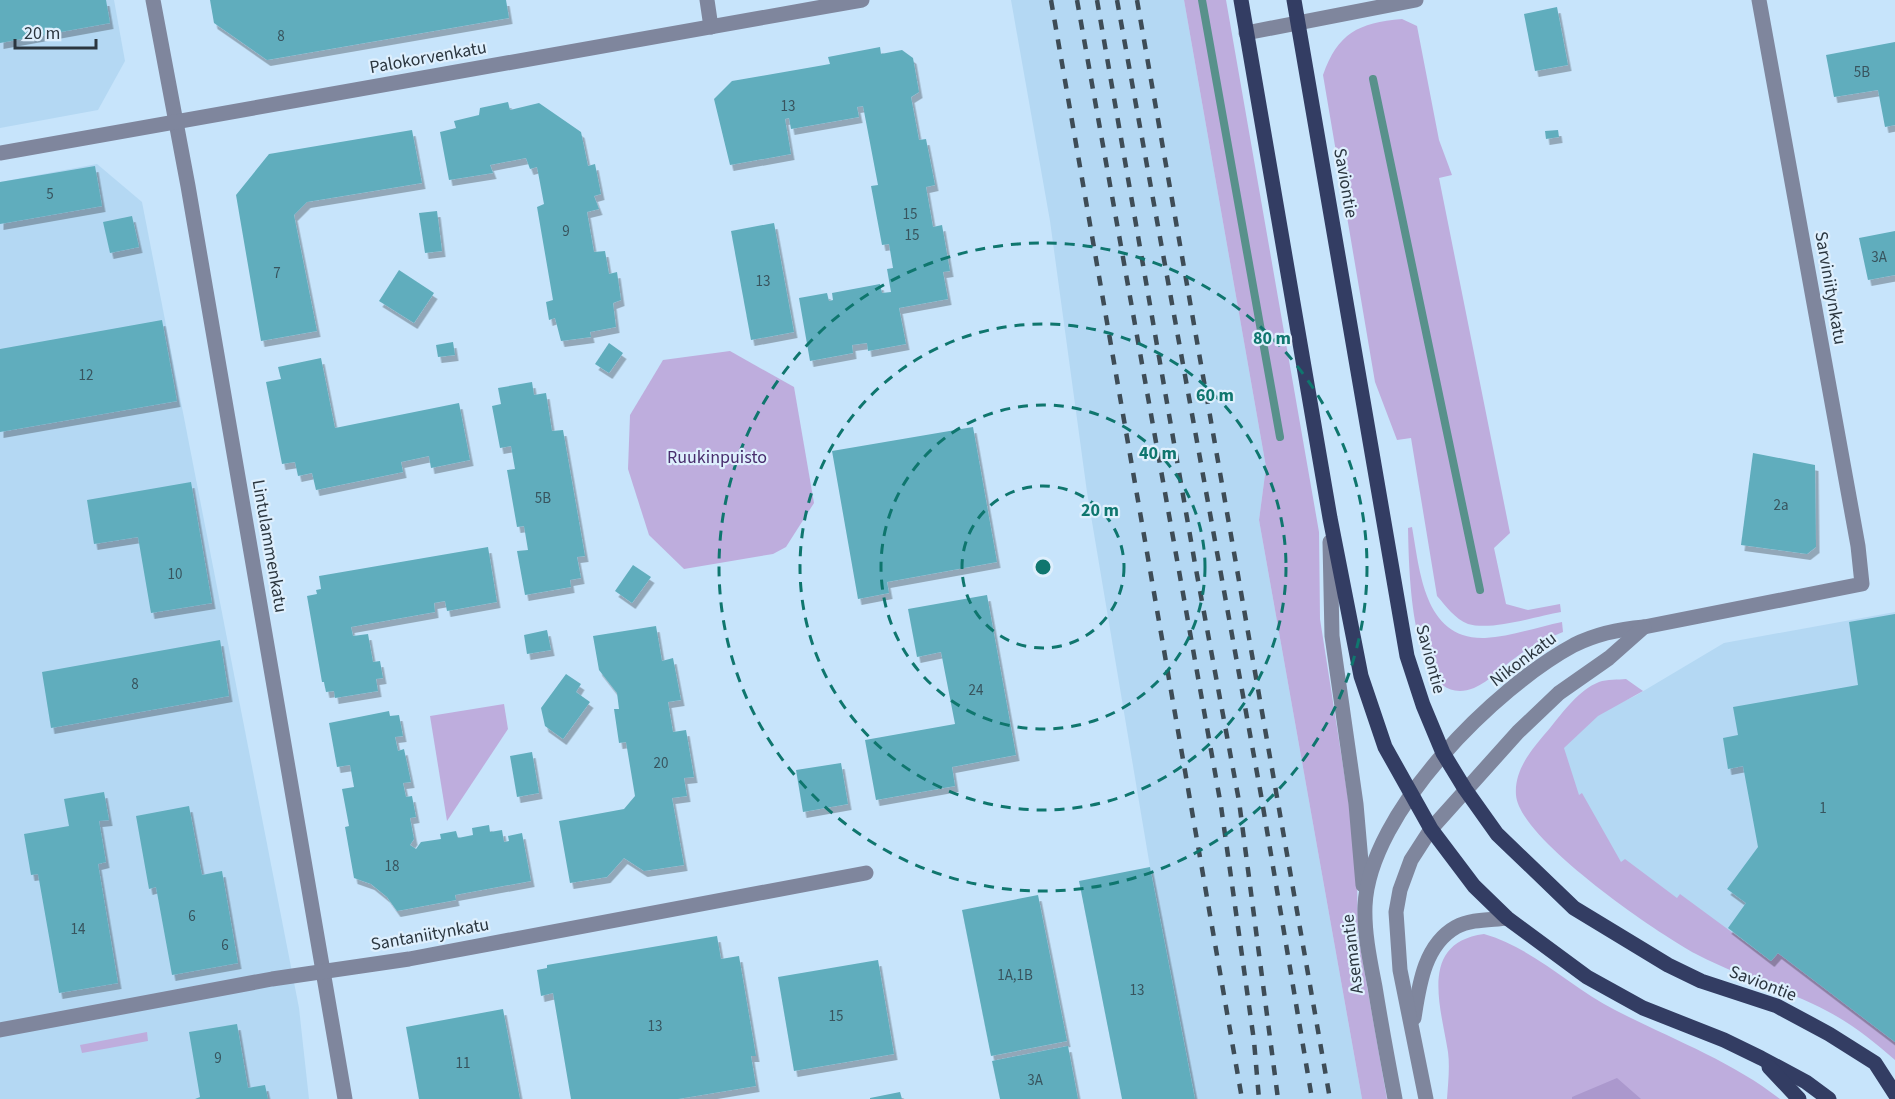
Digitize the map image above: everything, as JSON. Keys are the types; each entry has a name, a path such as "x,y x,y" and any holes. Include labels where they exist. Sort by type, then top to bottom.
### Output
{"main road":[{"path":"1241,0 1330,518 1361,676 1385,747 1431,829 1474,886 1507,918 1587,977 1643,1008 1724,1040 1761,1058 1806,1082 1829,1099"},
{"name":"Saviontie","path":"1294,0 1407,656 1423,705 1443,753 1497,834 1574,908 1701,981 1777,1006 1875,1063 1895,1094"},
{"path":"1761,1058 1799,1099"},
{"path":"1875,1063 1895,1080"}],"street":[{"name":"Lintulammenkatu","path":"153,0 345,1099"},
{"path":"706,0 711,27"},
{"name":"Palokorvenkatu","path":"0,153 862,0"},
{"path":"1246,33 1416,0"},
{"name":"Sarviniitynkatu","path":"1759,0 1862,584"},
{"path":"1330,518 1332,636 1356,804 1365,906"},
{"name":"Nikonkatu","path":"1443,753 1540,666 1576,644 1615,630 1644,627 1862,584"},
{"path":"1426,1099 1400,970 1396,912 1400,890 1411,860 1431,829 1465,789 1559,693 1609,658 1644,627"},
{"name":"Asemantie","path":"1395,1099 1370,956 1365,906 1371,870 1383,840 1411,794 1443,753"},
{"name":"Santaniitynkatu","path":"0,1030 323,972 409,959 866,873"},
{"path":"1413,1027 1428,958 1438,944 1455,928 1472,922 1507,918"}],"shaded area":[{"path":"0,0 114,0 125,61 98,110 0,128"},
{"path":"1011,0 1184,0 1266,467 1259,520 1362,1099 1195,1099 1150,867 1087,492 1050,221"},
{"path":"97,164 142,202 299,1008 309,1099 0,1099 0,182"},
{"path":"1895,612 1895,1051 1618,866 1572,791 1559,740 1598,713 1635,696 1724,643"},
{"path":"1617,1078 1641,1099 1572,1099 1572,1097"}],"green space":[{"path":"1184,0 1226,0 1319,532 1320,619 1349,804 1357,879 1358,935 1387,1099 1362,1099 1259,520 1266,467"},
{"path":"1402,19 1417,26 1439,140 1452,175 1439,178 1510,533 1494,548 1506,604 1528,610 1560,604 1561,612 1514,622 1478,626 1459,619 1437,596 1411,438 1397,440 1375,382 1323,75 1335,49 1352,33 1362,27"},
{"name":"Ruukinpuisto","path":"730,351 794,387 814,503 786,547 773,554 684,569 649,535 628,469 630,415 663,360"},
{"path":"1412,527 1418,563 1429,600 1437,615 1449,628 1465,636 1485,638 1514,634 1562,622 1563,632 1526,650 1474,688 1453,690 1436,679 1425,658 1412,601 1408,528"},
{"path":"1626,679 1643,691 1598,716 1564,748 1579,795 1582,793 1621,862 1625,859 1677,898 1680,894 1771,961 1778,953 1895,1042 1895,1060 1856,1029 1824,1010 1710,961 1677,943 1592,883 1540,835 1523,814 1516,795 1516,785 1526,758 1532,750 1585,690 1602,681"},
{"path":"504,704 508,729 447,821 430,716"},
{"path":"1484,934 1502,940 1535,958 1598,1001 1721,1061 1780,1099 1447,1099 1449,1058 1439,997 1442,963 1450,950 1463,940"},
{"path":"147,1032 148,1041 82,1053 80,1045"}],"building":[{"path":"0,0 106,0 110,23 0,43"},
{"path":"210,0 506,0 509,18 267,60 214,23"},
{"path":"1557,7 1568,65 1535,71 1524,14"},
{"path":"1895,42 1895,125 1885,127 1878,90 1834,97 1826,55"},
{"path":"880,47 881,54 902,50 913,58 919,92 911,97 919,140 926,139 935,185 926,187 933,227 942,225 950,271 943,272 948,299 899,308 906,344 868,351 867,343 852,345 853,353 810,361 799,298 827,293 829,301 833,300 832,293 880,284 882,293 891,292 887,269 893,268 889,244 882,245 871,186 878,185 863,106 857,107 859,117 791,129 789,118 785,119 791,154 730,165 714,99 732,81 830,64 828,57"},
{"path":"508,102 510,110 539,103 581,132 588,166 595,164 601,194 594,196 599,209 587,212 594,252 605,251 609,274 617,272 621,300 613,303 616,327 590,332 591,337 561,341 555,318 549,320 546,302 553,300 537,207 544,204 537,167 530,169 526,158 490,165 493,173 449,180 440,132 456,128 454,121 479,115 480,108"},
{"path":"412,130 422,183 307,202 294,215 317,331 261,341 236,195 269,154"},
{"path":"1558,130 1559,137 1546,139 1545,131"},
{"path":"95,166 102,206 0,224 0,182"},
{"path":"437,211 442,251 425,253 419,213"},
{"path":"132,216 139,247 110,253 103,222"},
{"path":"774,223 794,332 751,340 731,231"},
{"path":"1895,231 1895,275 1868,280 1859,238"},
{"path":"399,270 434,293 414,323 379,301"},
{"path":"162,320 177,401 0,432 0,349"},
{"path":"453,342 455,355 438,357 436,345"},
{"path":"609,343 623,353 609,373 595,364"},
{"path":"321,358 335,428 459,403 470,460 431,468 429,456 401,462 403,472 316,490 312,473 298,476 295,462 282,464 266,382 281,379 278,367"},
{"path":"532,382 534,395 546,393 552,431 563,430 585,556 577,557 581,578 570,580 571,587 525,595 517,551 528,550 524,526 517,527 507,470 515,469 511,446 500,448 492,406 501,404 498,388"},
{"path":"973,427 997,562 887,582 889,593 858,599 832,451"},
{"path":"1753,453 1815,465 1816,547 1807,554 1741,545"},
{"path":"191,482 212,603 151,613 138,537 94,544 87,500"},
{"path":"488,547 497,602 447,611 445,601 434,603 435,612 351,627 353,636 368,634 373,662 380,661 383,678 376,679 378,691 335,698 334,691 326,692 324,682 322,682 307,596 317,594 316,590 321,589 319,576"},
{"path":"633,565 651,577 632,603 615,591"},
{"path":"987,595 1016,755 952,767 955,786 876,800 865,740 955,724 941,652 917,657 908,609"},
{"path":"1895,614 1895,1042 1778,953 1771,961 1728,928 1746,903 1727,889 1758,847 1743,766 1728,769 1723,738 1738,735 1733,707 1858,685 1849,622"},
{"path":"656,626 662,661 673,658 681,700 668,702 673,732 686,730 694,777 684,778 687,796 672,798 684,865 644,871 624,858 607,877 570,883 559,821 624,809 635,796 626,742 619,743 614,709 619,709 617,693 599,670 593,636"},
{"path":"547,630 551,650 527,654 524,635"},
{"path":"220,640 229,696 51,728 42,672"},
{"path":"566,674 581,684 576,692 590,702 563,739 545,726 541,708"},
{"path":"389,711 390,716 399,715 403,736 395,737 398,751 404,749 411,782 403,783 406,797 412,796 416,817 410,818 414,839 410,845 416,849 421,842 441,839 440,834 456,831 458,838 473,835 472,828 489,825 490,832 502,830 504,842 509,841 508,836 522,833 531,881 455,895 456,900 397,911 387,897 371,884 354,878 345,827 349,826 342,789 354,787 350,765 337,767 329,723"},
{"path":"532,752 539,793 517,797 510,756"},
{"path":"841,763 848,804 803,812 796,770"},
{"path":"104,792 109,820 99,821 106,862 98,864 118,983 59,993 38,874 31,875 24,834 69,826 64,799"},
{"path":"189,806 202,875 222,871 238,963 172,975 156,887 149,889 136,816"},
{"path":"1150,867 1195,1099 1122,1099 1079,881"},
{"path":"1038,895 1067,1041 991,1056 962,910"},
{"path":"717,936 721,959 739,956 756,1056 751,1056 756,1086 678,1099 571,1099 553,993 541,996 537,970 547,968 547,965"},
{"path":"878,960 894,1054 794,1071 778,977"},
{"path":"503,1009 520,1099 419,1099 406,1027"},
{"path":"237,1024 248,1088 265,1085 268,1099 195,1099 200,1097 189,1032"},
{"path":"1068,1046 1078,1099 1000,1099 992,1061"},
{"path":"900,1092 902,1099 870,1099 870,1098"}],"waterway":[{"path":"1202,0 1280,437"},
{"path":"1373,79 1480,590"}],"railway":[{"path":"1051,0 1242,1099"},
{"path":"1077,0 1221,806 1254,1041 1259,1099"},
{"path":"1097,0 1195,564 1239,801 1278,1099"},
{"path":"1117,0 1261,795 1312,1099"},
{"path":"1137,0 1330,1099"}]}
